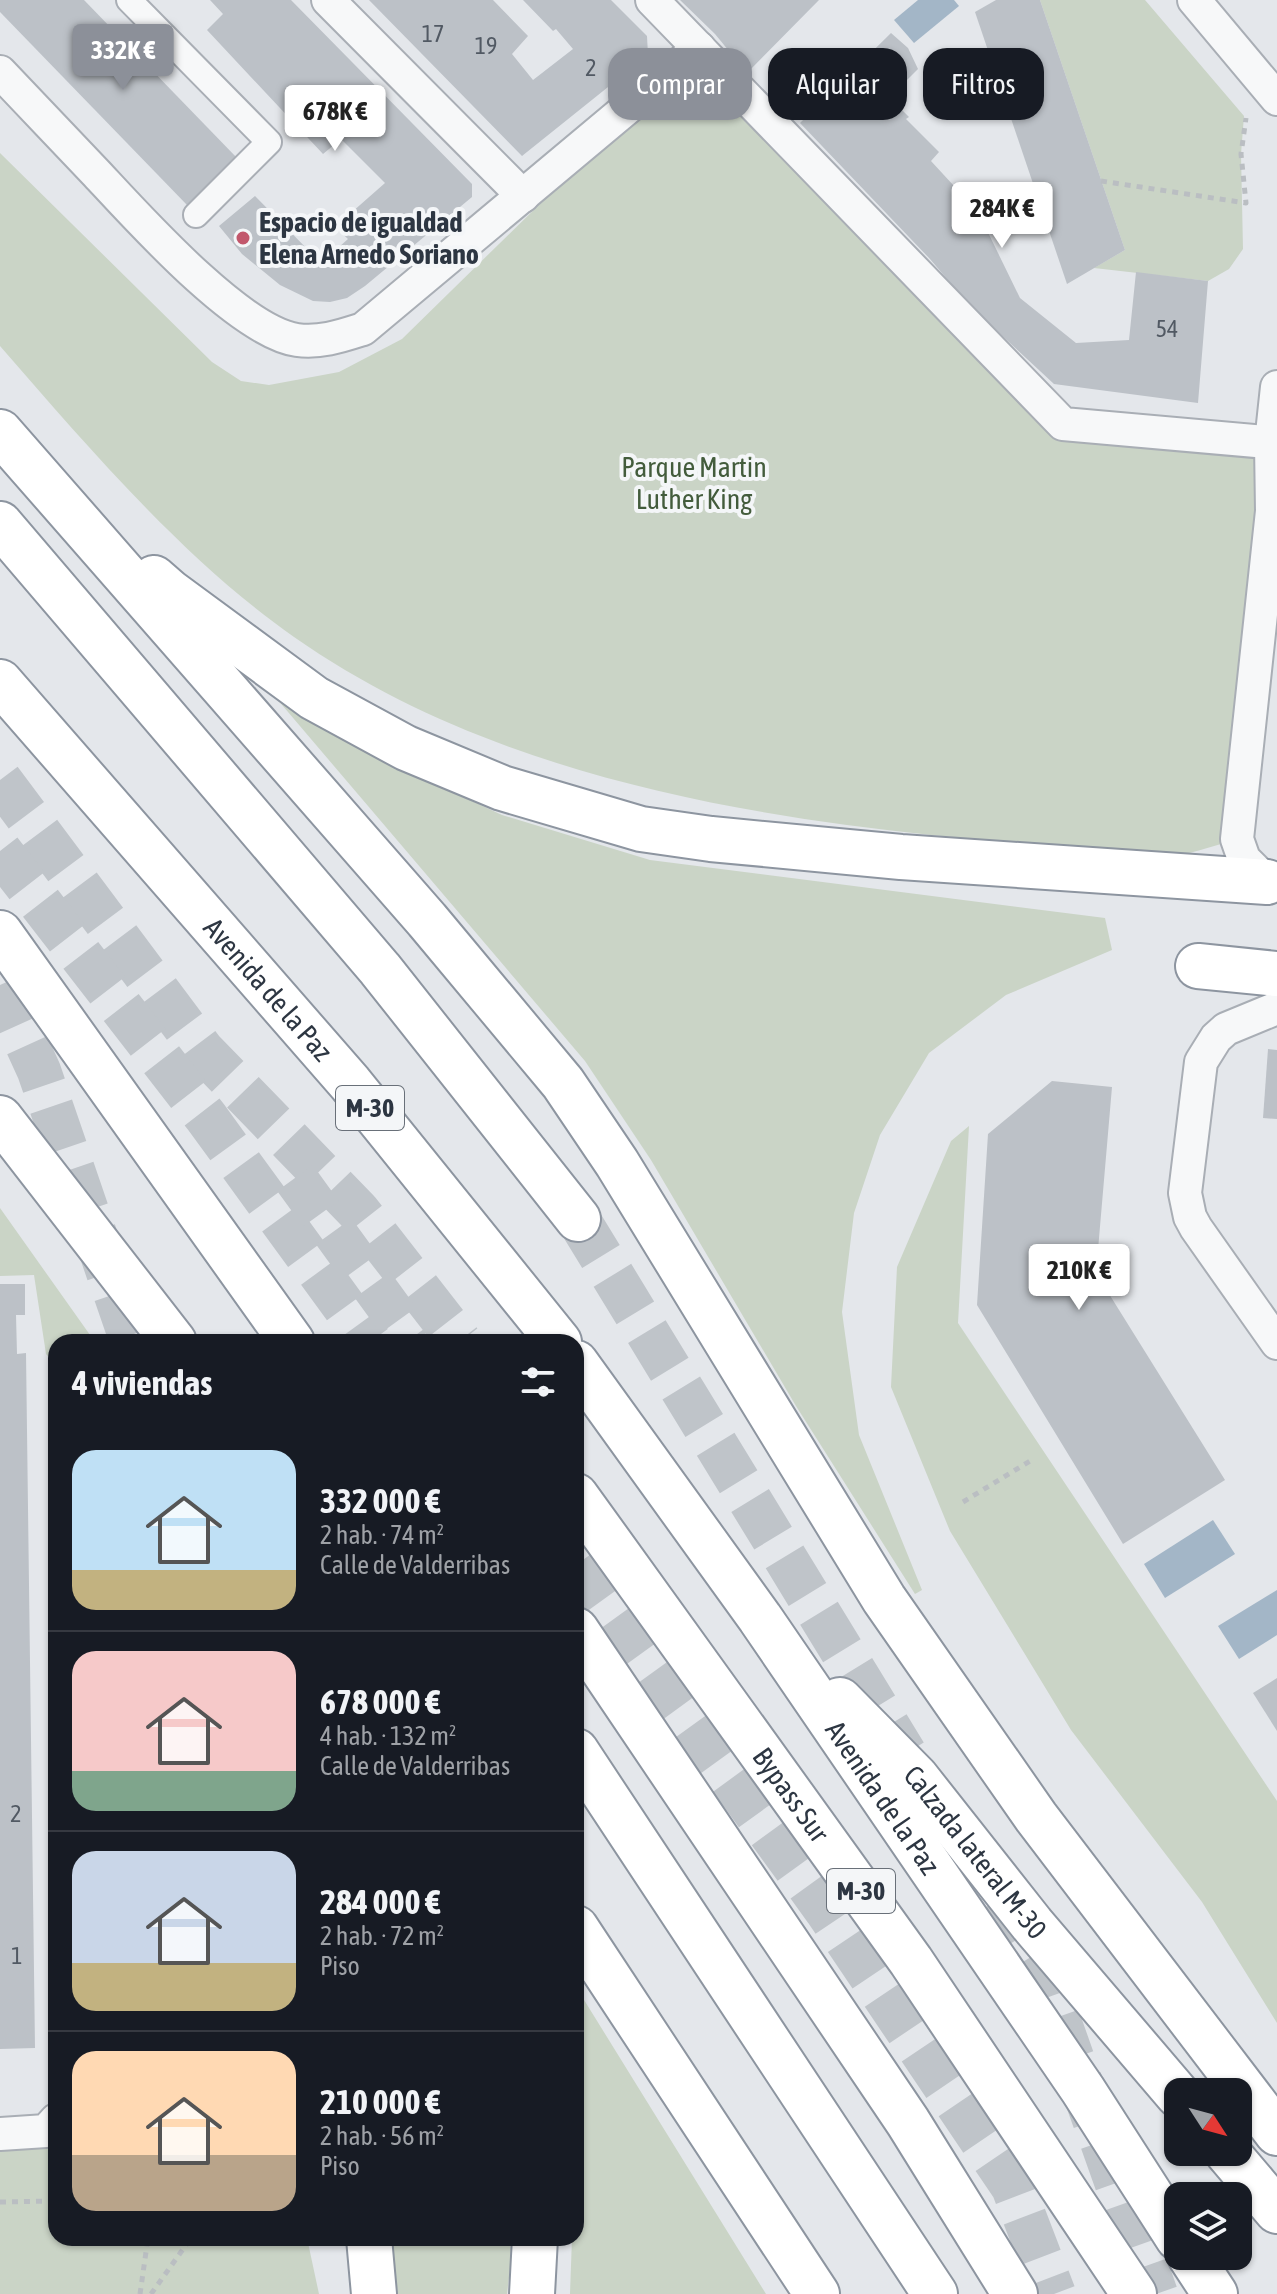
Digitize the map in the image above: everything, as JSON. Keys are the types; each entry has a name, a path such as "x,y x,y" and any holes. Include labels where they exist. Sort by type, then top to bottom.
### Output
{"highway":[{"path":"6,438 170,592 314,698 406,748 502,788 641,829 711,839 901,857 1267,882"},
{"path":"6,438 427,920 563,1083 617,1163 893,1612 1036,1817 1277,2133"},
{"path":"0,524 380,969 578,1219"},
{"name":"Avenida de la Paz","path":"0,682 350,1083 553,1334"},
{"path":"0,933 286,1334"},
{"path":"1198,966 1277,974"},
{"path":"0,1120 142,1334"},
{"path":"0,1120 168,1334"},
{"name":"Avenida de la Paz","path":"584,1374 760,1618 1065,2064 1164,2216"},
{"name":"Bypass Sur","path":"584,1507 911,1961 1134,2294"},
{"name":"Calzada lateral M-30","path":"760,1618 916,1777 1032,1924 1164,2079"},
{"path":"584,1642 908,2122 1015,2294"},
{"path":"584,1763 935,2294"},
{"path":"584,1940 817,2294"},
{"path":"1239,2166 1277,2211"},
{"path":"370,2246 374,2294"},
{"path":"532,2294 535,2246"},
{"path":"1199,2270 1215,2294"}],"street":[{"path":"129,0 269,142 196,215"},
{"path":"328,0 523,196"},
{"path":"652,0 699,48"},
{"path":"1194,0 1277,99"},
{"path":"0,72 164,245 231,305 259,324 295,340 327,340 363,329 613,120"},
{"path":"752,103 1063,424 1274,443"},
{"path":"1267,882 1244,859 1237,839 1272,511 1277,387"},
{"path":"1198,966 1230,958 1277,957"},
{"path":"1277,1008 1226,1029 1216,1038 1201,1062 1185,1193 1190,1217 1196,1228 1277,1343"},
{"path":"0,2134 48,2129"}],"path":[{"path":"1101,181 1246,203 1241,154 1252,69"},
{"path":"963,1502 1030,1461"},
{"path":"0,2202 48,2201"},
{"path":"140,2294 147,2246"},
{"path":"151,2294 185,2246"}],"green space":[{"path":"1040,0 1145,0 1244,116 1241,154 1243,249 1229,269 1208,281 1094,268 1125,250"},
{"name":"Parque Martin Luther King","path":"752,103 1063,424 1271,443 1237,839 1176,856 1159,857 931,835 765,812 599,776 519,750 440,719 365,682 294,637 214,573 139,500 0,346 0,153 212,362 241,381 269,385 339,372 402,339 626,120 752,120"},
{"path":"271,692 382,759 502,815 650,860 1105,918 1112,950 1006,995 929,1053 880,1135 854,1213 842,1312 859,1435 922,1590 915,1594 796,1406 651,1160 585,1061"},
{"path":"969,1126 958,1323 1277,1801 1277,2023 1202,1902 1071,1730 950,1531 891,1387 897,1267 951,1141"},
{"path":"0,1208 89,1334 48,1334 48,1356 34,1275 0,1276"},
{"path":"584,2000 766,2294 570,2294 572,2246 584,2246"},
{"path":"48,2145 48,2246 309,2246 319,2294 0,2294 0,2148"},
{"path":"391,2246 510,2246 507,2294 398,2294"}],"water":[{"path":"918,0 954,0 959,6 914,43 894,20"},
{"path":"1213,1520 1235,1554 1165,1598 1144,1564"},
{"path":"1277,1590 1277,1635 1239,1659 1218,1626"}],"building":[{"path":"0,0 84,0 237,158 188,206 0,12"},
{"path":"210,0 291,0 472,184 472,197 347,298 330,302 313,301 280,285 242,254 219,226 255,196 321,263 348,239 335,227 385,183 341,139 323,154 207,30 223,14"},
{"path":"369,0 493,0 528,36 512,54 533,80 573,49 523,0 611,0 647,36 648,48 608,48 608,87 522,156"},
{"path":"680,0 819,0 772,48 768,48 752,68 752,48 726,48"},
{"path":"996,0 1040,0 1125,250 1067,284 1012,120 1044,120 1044,48 987,48 975,12"},
{"path":"891,33 908,48 918,69 907,80 907,48 876,48"},
{"path":"803,120 907,120 939,152 931,161 978,212 1020,298 1076,343 1129,340 1136,272 1208,281 1198,403 1054,384 971,307 930,259 800,123"},
{"path":"1268,1049 1277,1050 1277,1119 1263,1118"},
{"path":"1052,1081 1112,1087 1096,1273 1225,1480 1123,1544 977,1305 988,1134"},
{"path":"0,1284 25,1284 25,1315 16,1315 17,1354 26,1353 35,2048 0,2049"},
{"path":"1277,1678 1277,1731 1253,1693"}],"tunnel":[{"path":"0,780 202,1050 358,1211 454,1334"},
{"path":"0,851 206,1117 364,1334"},
{"path":"0,985 39,1071 129,1334"},
{"path":"295,1178 408,1334"},
{"path":"578,1219 905,1754"},
{"path":"584,1576 826,1910 1013,2187 1054,2294"},
{"path":"996,1901 1046,1984 1156,2294"}],"place":[{"name":"Espacio de igualdad Elena Arnedo Soriano","path":"243,238"}]}
